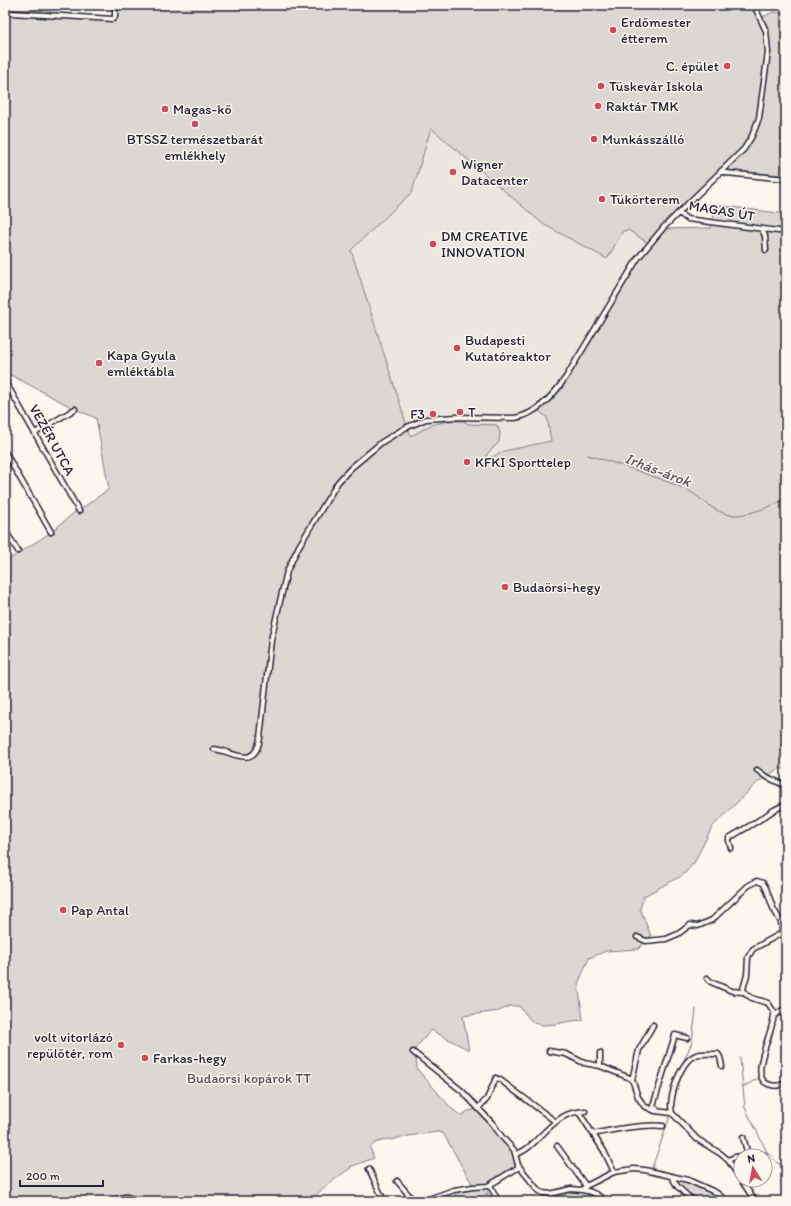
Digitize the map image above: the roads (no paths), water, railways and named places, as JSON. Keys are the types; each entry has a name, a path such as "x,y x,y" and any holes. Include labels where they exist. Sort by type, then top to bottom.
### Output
{"street":[{"path":"11,13 114,18 115,5"},
{"path":"214,749 225,750 236,756 246,757 256,750 260,738 272,640 284,582 299,546 338,482 351,468 393,435 426,419 444,417 514,418 522,416 543,404 555,392 566,377 638,258 679,213 749,143 759,118 767,68 768,45 766,31 754,5"},
{"path":"721,171 726,173 786,179"},
{"name":"MAGAS ÚT","path":"679,213 687,219 786,232"},
{"name":"MAGAS ÚT","path":"762,229 766,250"},
{"name":"MAGAS ÚT","path":"764,234 768,230"},
{"name":"VEZÉR UTCA","path":"5,380 79,511"},
{"path":"35,433 75,409"},
{"path":"5,452 51,532"},
{"path":"5,530 18,551"},
{"path":"757,770 765,776 786,786"},
{"path":"732,848 729,840 730,838 786,804"},
{"path":"637,937 646,941 666,939 678,934 690,925 698,926 712,920 749,885 757,881 763,883 766,888 773,908 782,922 782,933 786,938"},
{"path":"743,991 743,984 747,975 748,957 750,952 782,933"},
{"path":"707,978 711,982 732,991 743,991 752,999 768,1003 773,1008 774,1015 760,1072 764,1082 776,1086 786,1083"},
{"path":"774,1015 786,1008"},
{"path":"653,1025 639,1050 632,1080 644,1106 660,1112 672,1113 697,1139 728,1160 754,1201"},
{"path":"660,1112 653,1106 675,1034 687,1038"},
{"path":"549,1051 566,1054 584,1063 600,1066 632,1080"},
{"path":"413,1052 462,1091 478,1108 514,1150 519,1167 536,1189 543,1193 550,1194 571,1189 589,1190 605,1201"},
{"path":"600,1053 600,1066"},
{"path":"672,1113 672,1094 686,1063 696,1055 708,1054 719,1055 722,1066"},
{"path":"478,1108 487,1099 498,1078 556,1122"},
{"path":"516,1154 524,1151 563,1117 577,1112 585,1112"},
{"path":"577,1112 580,1114 604,1151 614,1172"},
{"path":"593,1134 629,1128 663,1126"},
{"path":"743,1137 746,1148"},
{"path":"557,1146 586,1186"},
{"path":"728,1160 733,1158"},
{"path":"423,1201 454,1190 490,1186 519,1167"},
{"path":"369,1169 384,1201"},
{"path":"582,1190 586,1186 614,1172 634,1169 688,1180 717,1193 726,1201"},
{"path":"672,1177 677,1186 693,1201"},
{"path":"397,1180 414,1201"},
{"path":"490,1186 498,1201"},
{"path":"112,1201 123,1196 129,1196 140,1201"}],"waterway":[{"name":"Irhás-árok","path":"588,455 658,478 689,491 711,507 730,515 743,514 769,507 786,498"},
{"path":"681,1067 692,1042 696,1009"},
{"path":"740,1058 745,1108 767,1152 776,1162 786,1168"},
{"path":"743,1087 759,1078"},
{"path":"652,1168 670,1116"},
{"path":"685,1191 704,1201"}],"place":[{"name":"Erdőmester étterem","path":"613,30"},
{"name":"C. épület","path":"727,66"},
{"name":"Tüskevár Iskola","path":"601,86"},
{"name":"Raktár TMK","path":"598,106"},
{"name":"Magas-kő","path":"165,109"},
{"name":"BTSSZ természetbarát emlékhely","path":"195,124"},
{"name":"Munkásszálló","path":"594,139"},
{"name":"Wigner Datacenter","path":"453,172"},
{"name":"Tükörterem","path":"602,199"},
{"name":"DM CREATIVE INNOVATION","path":"433,244"},
{"name":"Budapesti Kutatóreaktor","path":"457,348"},
{"name":"Kapa Gyula emléktábla","path":"99,363"},
{"name":"T","path":"460,412"},
{"name":"F3","path":"433,414"},
{"name":"KFKI Sporttelep","path":"467,462"},
{"name":"Budaörsi-hegy","path":"505,587"},
{"name":"Pap Antal","path":"63,910"},
{"name":"volt vitorlázó repülőtér, rom","path":"121,1045"},
{"name":"Farkas-hegy","path":"145,1058"}],"park label":[{"name":"Budaörsi kopárok TT","path":"249,1078"}]}
